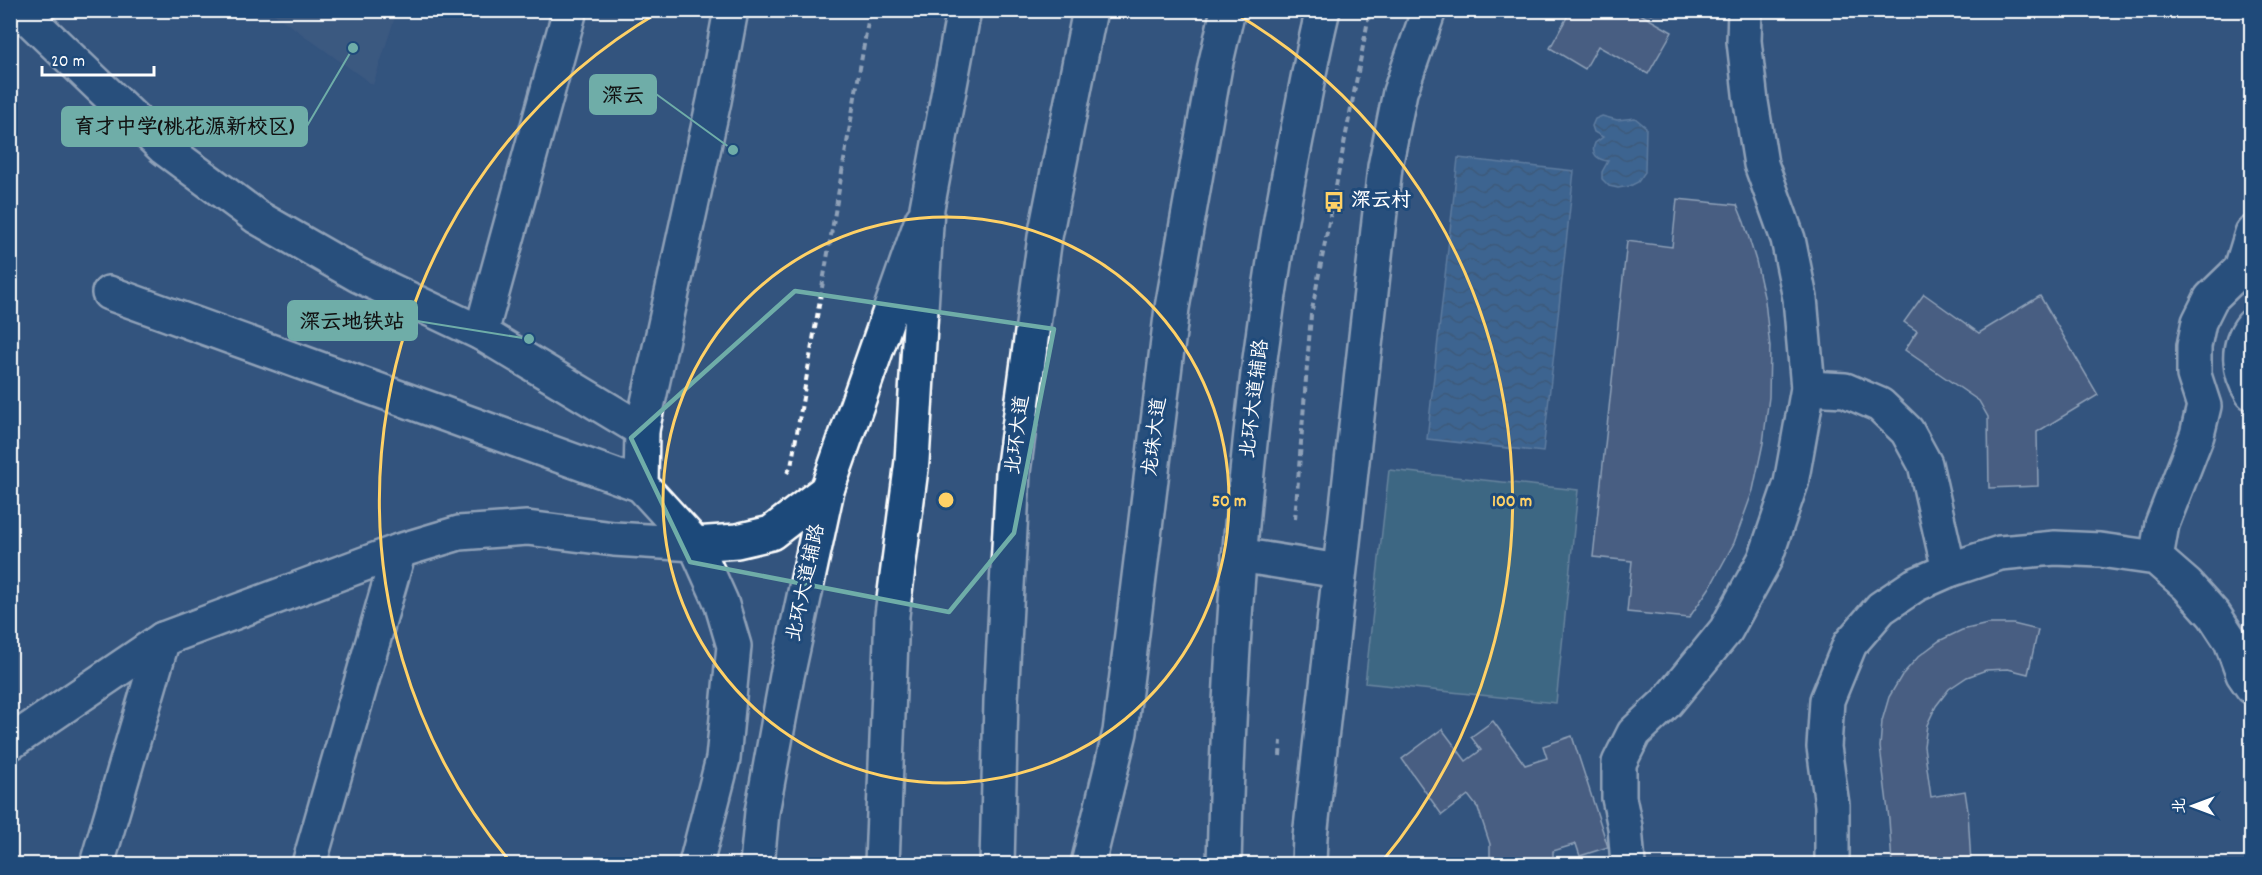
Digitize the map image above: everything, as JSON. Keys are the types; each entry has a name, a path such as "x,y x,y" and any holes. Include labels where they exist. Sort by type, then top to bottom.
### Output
{"main road":[{"path":"20,10 164,148 257,217 358,274 481,333 642,430"},
{"path":"481,333 570,10"},
{"path":"640,485 642,430 714,101 731,10"},
{"path":"882,864 892,615 912,461 927,208 964,10"},
{"name":"北环大道","path":"998,864 1001,701 1013,472 1045,237 1090,10"},
{"name":"龙珠大道","path":"1088,864 1120,732 1172,308 1215,66 1228,10"},
{"name":"北环大道辅路","path":"1224,864 1226,772 1239,555 1256,387 1280,218 1323,10"},
{"path":"1309,864 1339,571 1385,167 1401,92 1429,10"},
{"path":"1628,864 1625,827 1618,798 1619,763 1634,733 1667,702 1726,630 1765,559 1791,483 1808,388 1800,298 1788,239 1761,164 1744,41 1745,10"},
{"name":"北环大道辅路","path":"758,864 762,812 787,676 827,490 927,208"},
{"path":"2156,558 2162,524 2198,435 2204,406 2194,375 2194,346 2199,322 2211,298 2241,269 2252,233"},
{"path":"109,293 640,485 695,544 721,602 735,646 723,759 696,864"},
{"path":"2252,326 2247,332 2240,351 2241,372 2252,393"},
{"path":"1808,388 1845,390 1880,405 1907,430 1925,464 1949,570"},
{"path":"10,743 163,639 399,551 459,533 527,528 614,539 695,544 737,540 771,533 827,490"},
{"path":"1832,864 1832,805 1824,747 1827,700 1850,644 1881,608 1915,585 1949,570 2000,553 2055,548 2100,550 2156,558 2187,585 2214,615 2231,641 2242,674 2252,687"},
{"path":"309,864 399,551"},
{"path":"1239,555 1339,571"},
{"path":"97,864 163,639"},
{"path":"746,864 762,812"}],"path":[{"path":"786,475 792,467 870,10"},
{"path":"1295,519 1311,315 1370,10"}],"highlighted area":[{"path":"795,291 1054,329 1014,533 949,612 690,562 631,438"}],"shaded area":[{"path":"270,11 397,11 373,85"}],"green space":[{"path":"1389,470 1578,490 1556,703 1365,683"}],"water":[{"path":"1602,116 1617,120 1635,118 1646,127 1645,172 1638,182 1630,186 1618,188 1609,186 1602,179 1602,172 1608,161 1598,158 1594,153 1595,143 1603,137 1594,132 1592,126 1595,119"},
{"path":"1458,158 1574,171 1543,452 1427,439"}],"building":[{"path":"1571,10 1726,10 1726,12 1640,14 1672,32 1648,74 1598,46 1585,69 1550,48"},
{"path":"1677,199 1737,205 1756,261 1765,301 1770,347 1769,397 1763,443 1753,490 1734,543 1710,587 1689,618 1627,612 1632,561 1593,557 1627,241 1672,247"},
{"path":"1924,294 1979,333 2040,296 2098,395 2037,432 2038,486 1989,488 1988,417 1979,401 1905,350 1917,331 1904,322"},
{"path":"1988,624 2013,624 2038,630 2028,674 2008,669 1986,670 1967,677 1949,689 1936,706 1927,725 1924,746 1931,797 1965,791 1971,864 1892,864 1880,747 1882,721 1889,697 1902,675 1919,656 1939,641 1962,630"},
{"path":"1493,721 1525,765 1547,758 1543,746 1572,736 1608,847 1580,856 1576,844 1553,851 1553,864 1458,864 1458,861 1490,861 1490,844 1478,808 1468,795 1442,815 1402,759 1442,729 1466,761 1481,750 1471,737"}],"place":[{"name":"育才中学(桃花源新校区)","path":"353,48"},
{"name":"深云","path":"733,150"},
{"name":"深云村","path":"1334,202"},
{"name":"深云地铁站","path":"529,339"}]}
